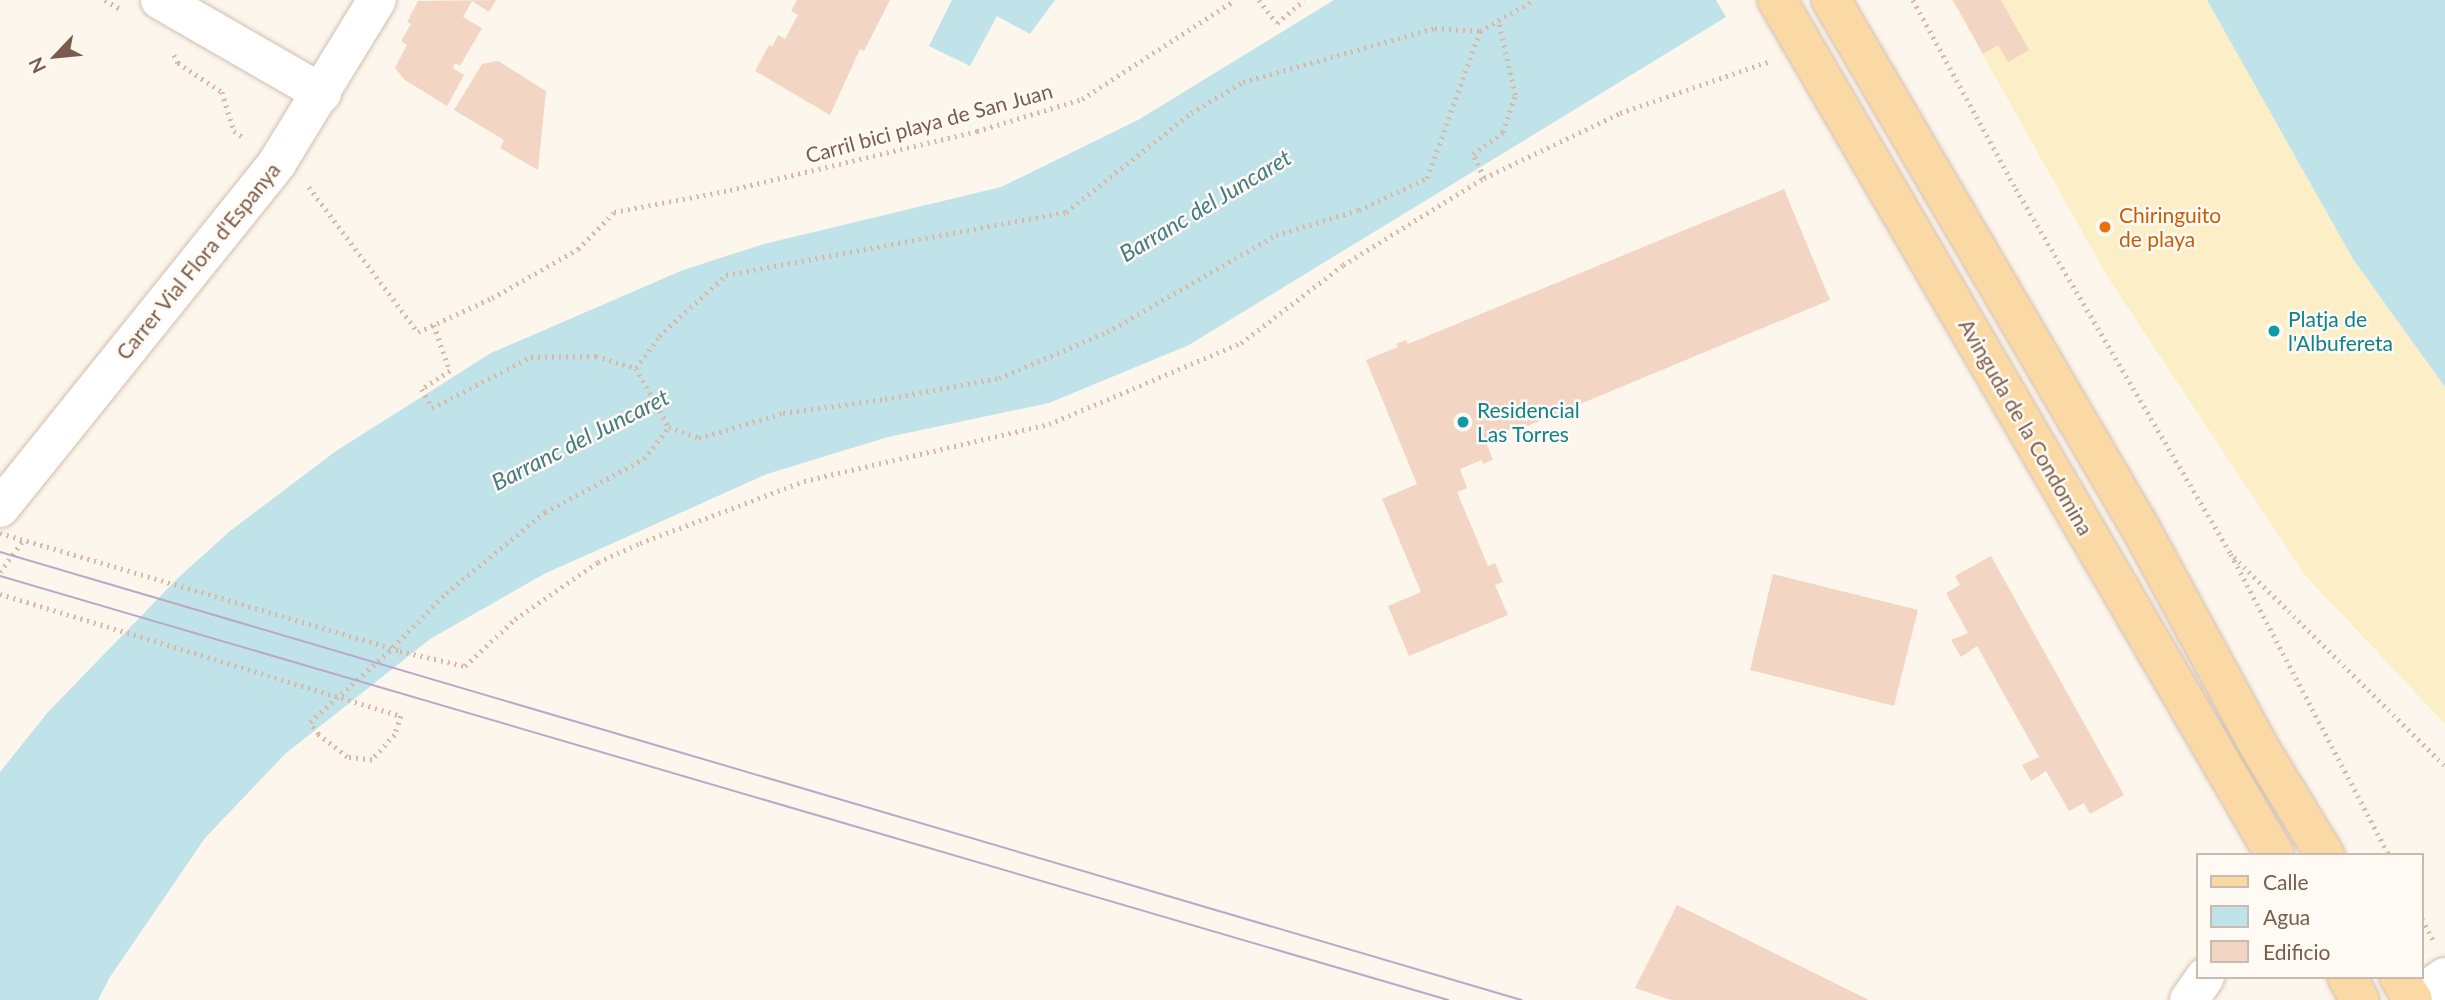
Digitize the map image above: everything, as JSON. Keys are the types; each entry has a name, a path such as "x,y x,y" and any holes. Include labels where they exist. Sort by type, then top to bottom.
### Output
{"main road":[{"name":"Avinguda de la Condomina","path":"1777,0 2274,853"},
{"path":"1831,0 2142,531 2258,745 2324,853"},
{"path":"2348,979 2360,1000"}],"street":[{"name":"Carrer Vial Flora d'Espanya","path":"0,508 277,163 377,0"},
{"path":"144,7 322,93"},
{"path":"2409,994 2445,977"},
{"path":"2189,1000 2204,979"}],"path":[{"path":"105,0 144,7"},
{"name":"Carril bici playa de San Juan","path":"434,325 492,298 578,249 614,212 730,190 977,131 1082,99 1235,0"},
{"path":"1259,0 1277,23 1304,0"},
{"path":"636,369 659,336 726,275 1066,212 1191,113 1243,82 1435,28 1480,31 1534,0"},
{"path":"1913,0 2016,189 2231,554 2388,853"},
{"path":"1484,178 1473,154 1503,132 1515,96 1498,21"},
{"path":"173,51 178,63 222,92 234,131 311,188 418,332 434,325 450,371 422,389 432,408 531,357 596,356 636,369 669,427 699,438 783,413 885,399 999,378 1107,332 1276,235 1359,211 1427,178 1480,31"},
{"path":"0,533 400,651 465,666 515,619 598,562 640,543 804,481 1049,424 1241,343 1343,265 1484,178 1620,113 1805,49"},
{"path":"0,594 401,716 395,735 372,760 347,757 318,734 310,722 388,652 446,593 545,512 644,459 669,427"},
{"path":"2231,554 2445,766"}],"sand":[{"name":"Platja de l'Albufereta","path":"1952,0 2207,0 2353,259 2445,387 2445,724 2304,574 2107,276"}],"water":[{"path":"952,0 1055,0 1030,34 997,16 970,66 929,46"},
{"name":"Barranc del Juncaret","path":"1334,0 1716,0 1726,17 1189,345 1049,403 888,437 767,474 544,574 430,639 285,754 205,838 110,977 98,1000 0,1000 0,772 48,712 178,578 230,531 336,451 491,353 683,270 764,244 1001,187 1138,120"},
{"path":"2207,0 2445,0 2445,387 2353,259"}],"building":[{"path":"496,0 489,12 472,1 463,17 482,28 460,66 455,63 453,68 464,75 447,106 405,80 395,68 407,45 401,41 411,24 407,22 418,1"},
{"path":"797,0 890,0 864,51 860,49 830,115 755,71 769,45 772,47 778,35 785,39 798,15 791,11"},
{"path":"1953,0 2001,0 2029,50 2008,62 1998,45 1983,54"},
{"path":"498,61 546,91 538,170 500,148 504,140 454,110 482,64"},
{"name":"Residencial Las Torres","path":"1784,189 1830,300 1525,427 1523,424 1485,440 1493,460 1483,464 1482,460 1460,469 1467,488 1457,492 1488,566 1495,563 1503,582 1495,585 1508,615 1409,656 1388,606 1421,592 1382,499 1417,484 1366,360 1398,347 1396,344 1406,340 1408,344"},
{"path":"1991,556 2124,795 2090,814 2084,803 2069,811 2046,771 2031,781 2022,765 2039,757 1977,646 1961,657 1951,640 1968,633 1946,593 1960,585 1955,576"},
{"path":"1773,574 1918,610 1894,706 1750,670"},
{"path":"1677,905 1869,1000 1671,1000 1635,988"}],"tram line":[{"path":"0,552 1521,1000"},
{"path":"0,576 1448,1000"}],"place":[{"name":"Chiringuito de playa","path":"2105,227"},
{"name":"Platja de l'Albufereta","path":"2274,331"},
{"name":"Residencial Las Torres","path":"1463,422"}]}
